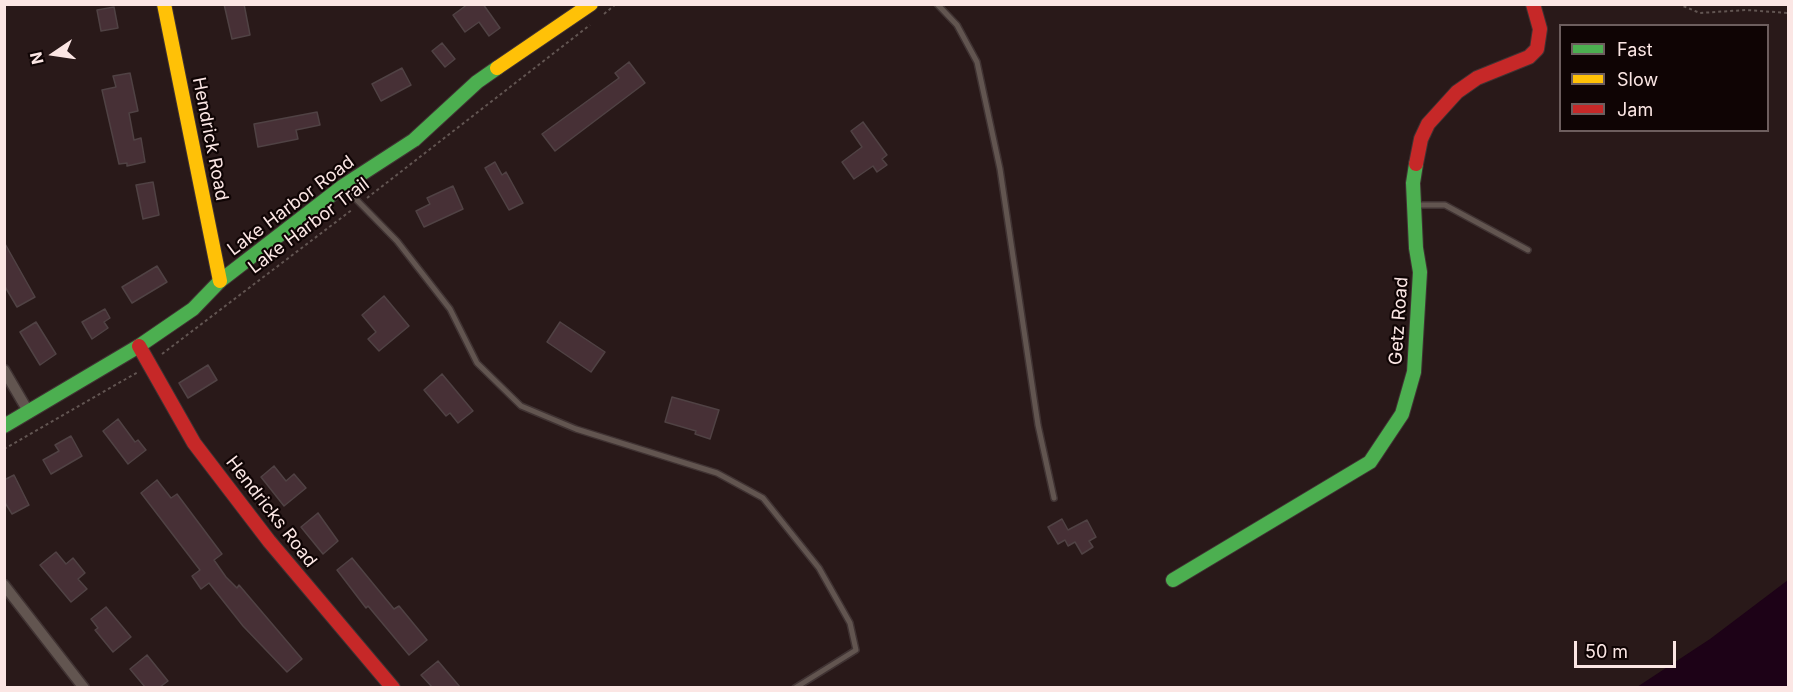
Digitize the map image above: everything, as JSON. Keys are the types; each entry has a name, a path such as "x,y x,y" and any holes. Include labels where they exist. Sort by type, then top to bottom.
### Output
{"street":[{"name":"Hendrick Road","path":"165,4 220,281"},
{"name":"Lake Harbor Road","path":"4,426 139,346 193,309 220,281 343,186 414,140 477,82 591,4"},
{"name":"Getz Road","path":"1173,580 1370,462 1402,414 1414,372 1420,272 1413,183 1421,139 1428,124 1457,92 1477,78 1529,57 1537,49 1540,29 1533,4"},
{"name":"Hendricks Road","path":"139,346 201,452 269,541 393,687"},
{"path":"4,370 28,411"},
{"path":"4,585 84,687"}],"lane":[{"path":"937,4 957,25 977,63 1000,169 1038,425 1054,498"},
{"path":"343,186 397,241 450,309 477,363 521,406 576,429 717,473 763,498 819,568 850,623 856,650 795,687"},
{"path":"1414,205 1444,205 1528,250"}],"path":[{"name":"Lake Harbor Trail","path":"4,449 132,376 616,4"},
{"path":"1678,4 1700,13 1746,10 1788,13"}],"shaded area":[{"path":"1788,580 1788,687 1637,687 1710,639"}],"building":[{"path":"224,4 244,4 250,35 232,39"},
{"path":"468,4 483,4 500,28 489,36 479,22 465,32 453,15"},
{"path":"114,7 118,28 101,31 97,10"},
{"path":"442,43 455,59 445,67 432,51"},
{"path":"629,62 645,83 555,151 542,134 619,78 615,73"},
{"path":"402,68 411,85 381,101 372,84"},
{"path":"130,73 138,111 129,113 134,140 141,138 145,162 127,166 127,163 119,164 102,90 116,87 113,76"},
{"path":"317,112 320,125 296,130 298,139 258,147 254,124"},
{"path":"863,122 887,155 882,159 887,165 877,172 873,166 854,179 842,162 862,147 851,131"},
{"path":"495,162 502,175 506,172 523,203 509,210 485,168"},
{"path":"153,182 159,215 143,219 136,185"},
{"path":"453,186 463,209 424,227 416,211 430,204 427,198"},
{"path":"4,242 35,297 17,307 4,285"},
{"path":"157,266 167,282 132,303 122,287"},
{"path":"384,296 409,326 379,351 368,339 376,332 362,315"},
{"path":"105,309 110,318 104,322 108,328 92,339 82,322"},
{"path":"36,322 56,354 40,365 20,332"},
{"path":"560,322 605,352 591,372 547,342"},
{"path":"208,365 217,380 188,398 179,383"},
{"path":"442,374 473,411 458,423 450,413 446,416 424,390"},
{"path":"672,397 719,410 710,439 695,434 696,431 665,422"},
{"path":"118,419 135,442 138,440 146,450 128,464 103,431"},
{"path":"71,436 82,456 51,474 43,460 59,451 55,445"},
{"path":"274,466 286,481 294,474 306,488 284,506 261,477"},
{"path":"14,475 29,505 12,514 4,501 4,480"},
{"path":"157,480 171,498 177,494 222,554 214,560 226,577 237,588 239,585 302,659 287,672 243,626 209,583 201,589 192,576 200,570 141,493"},
{"path":"318,513 338,541 323,554 301,527"},
{"path":"1062,519 1068,530 1087,520 1096,537 1089,541 1093,547 1082,554 1075,542 1068,546 1065,540 1058,544 1048,527"},
{"path":"56,552 66,564 73,558 85,573 78,579 87,589 71,602 40,565"},
{"path":"352,558 394,609 399,606 427,640 409,655 368,606 366,608 337,570"},
{"path":"106,607 131,637 113,652 95,630 98,628 91,619"},
{"path":"147,655 168,681 160,687 145,687 130,669"},
{"path":"438,661 460,687 432,687 421,675"}],"traffic: fast":[{"path":"4,426 139,346 193,309 220,281 343,186 414,140 477,82 497,68"},
{"path":"1173,580 1370,462 1402,414 1414,372 1420,272 1416,248 1413,183 1416,164"}],"traffic: slow":[{"path":"164,4 220,281"},
{"path":"497,68 591,4"}],"traffic: jam":[{"path":"1416,164 1421,139 1428,124 1457,92 1477,78 1529,57 1537,49 1540,29 1533,4"},
{"path":"139,346 194,443 269,541 393,688"}]}
